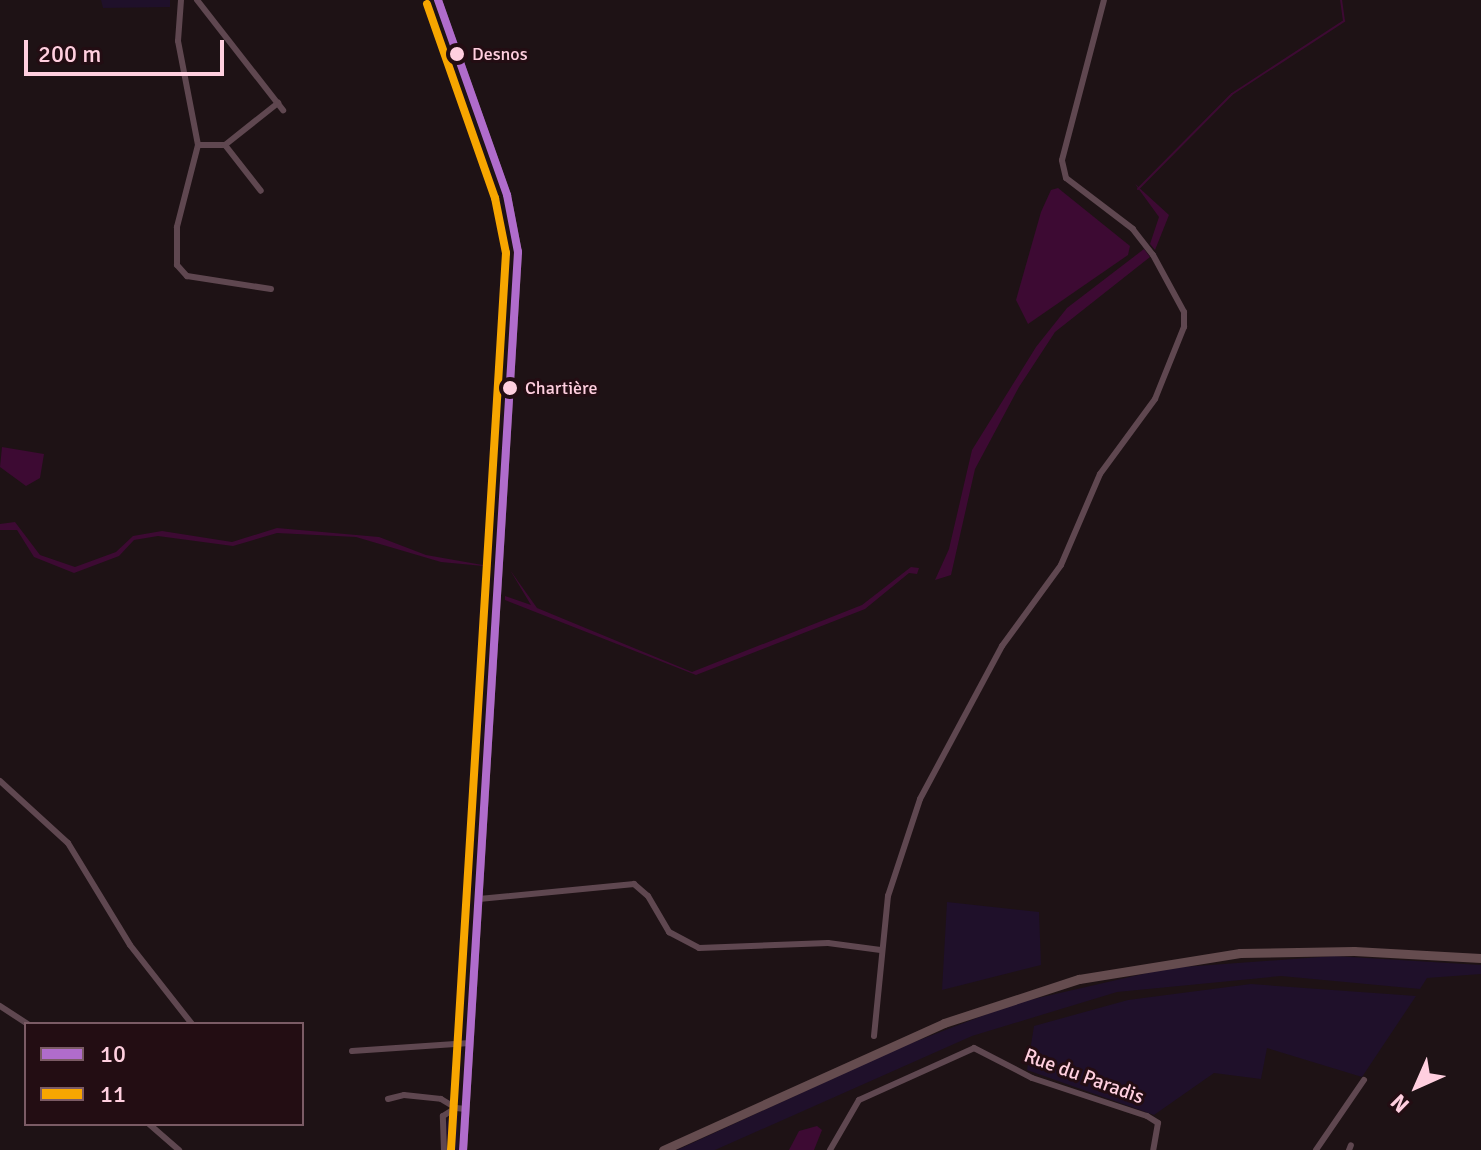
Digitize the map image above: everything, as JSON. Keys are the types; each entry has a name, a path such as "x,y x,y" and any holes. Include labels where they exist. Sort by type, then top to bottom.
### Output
{"main road":[{"path":"663,1150 944,1023 1079,979 1240,953 1354,951 1481,958"}],"street":[{"path":"181,0 178,41 198,145 177,227 179,269 193,278 271,289"},
{"path":"197,0 283,110"},
{"path":"438,0 507,195 518,241 501,563 463,1150"},
{"path":"874,1036 881,950 897,856 920,799 1002,646 1061,565 1100,474 1155,399 1184,327 1184,312 1153,255 1133,229 1066,178 1062,160 1104,0"},
{"path":"198,145 225,145 278,103"},
{"path":"225,145 261,191"},
{"path":"0,781 68,843 130,945 190,1022"},
{"path":"479,899 634,884 648,896 669,932 699,948 828,943 881,950"},
{"path":"0,1006 25,1022"},
{"path":"352,1051 470,1043"},
{"name":"Rue du Paradis","path":"830,1150 859,1100 974,1048 1032,1078 1147,1116 1158,1123 1153,1150"},
{"path":"1316,1150 1364,1080"},
{"path":"388,1099 404,1095 448,1099 456,1108 466,1109"},
{"path":"444,1150 441,1122 456,1108"},
{"path":"151,1126 179,1150"},
{"path":"161,1134 165,1126"}],"shaded area":[{"path":"101,0 170,0 170,7 103,8"},
{"path":"1135,184 1169,215 1155,250 1150,244 1159,217"},
{"path":"1058,188 1130,246 1128,255 1028,324 1016,300 1041,212 1051,190"},
{"path":"1144,249 1150,257 1055,332 1019,387 975,469 951,575 935,580 949,549 972,450 1036,347 1067,308"},
{"path":"2,447 44,454 40,478 26,486 0,467"},
{"path":"15,522 40,555 75,567 116,552 133,536 162,531 232,542 277,528 379,537 426,555 494,567 441,562 356,537 277,533 233,546 158,536 134,540 119,556 74,573 34,557 17,530 0,530 0,524"},
{"path":"911,567 919,568 917,574 909,573 865,609 696,675 505,600 505,596 531,605 510,570 537,608 692,672 862,605"},
{"path":"947,902 1039,912 1041,965 942,990"},
{"path":"1334,956 1481,965 1481,974 1427,978 1420,989 1281,976 1117,992 972,1036 715,1150 677,1150 901,1047 1016,1003 1169,968"},
{"path":"1251,984 1416,996 1362,1077 1267,1048 1261,1079 1214,1073 1154,1115 1027,1070 1034,1026 1128,1000"},
{"path":"458,1113 459,1150 447,1150 446,1123 450,1115"},
{"path":"817,1126 822,1130 814,1150 789,1150 799,1131"}],"waterway":[{"path":"1138,189 1232,94 1344,21 1341,0"}],"transit line":[{"name":"10","path":"438,0 507,195 518,252 463,1150"},
{"name":"11","path":"427,4 495,198 506,253 451,1149"}],"place":[{"name":"Desnos","path":"457,54"},
{"name":"Chartière","path":"510,388"}]}
